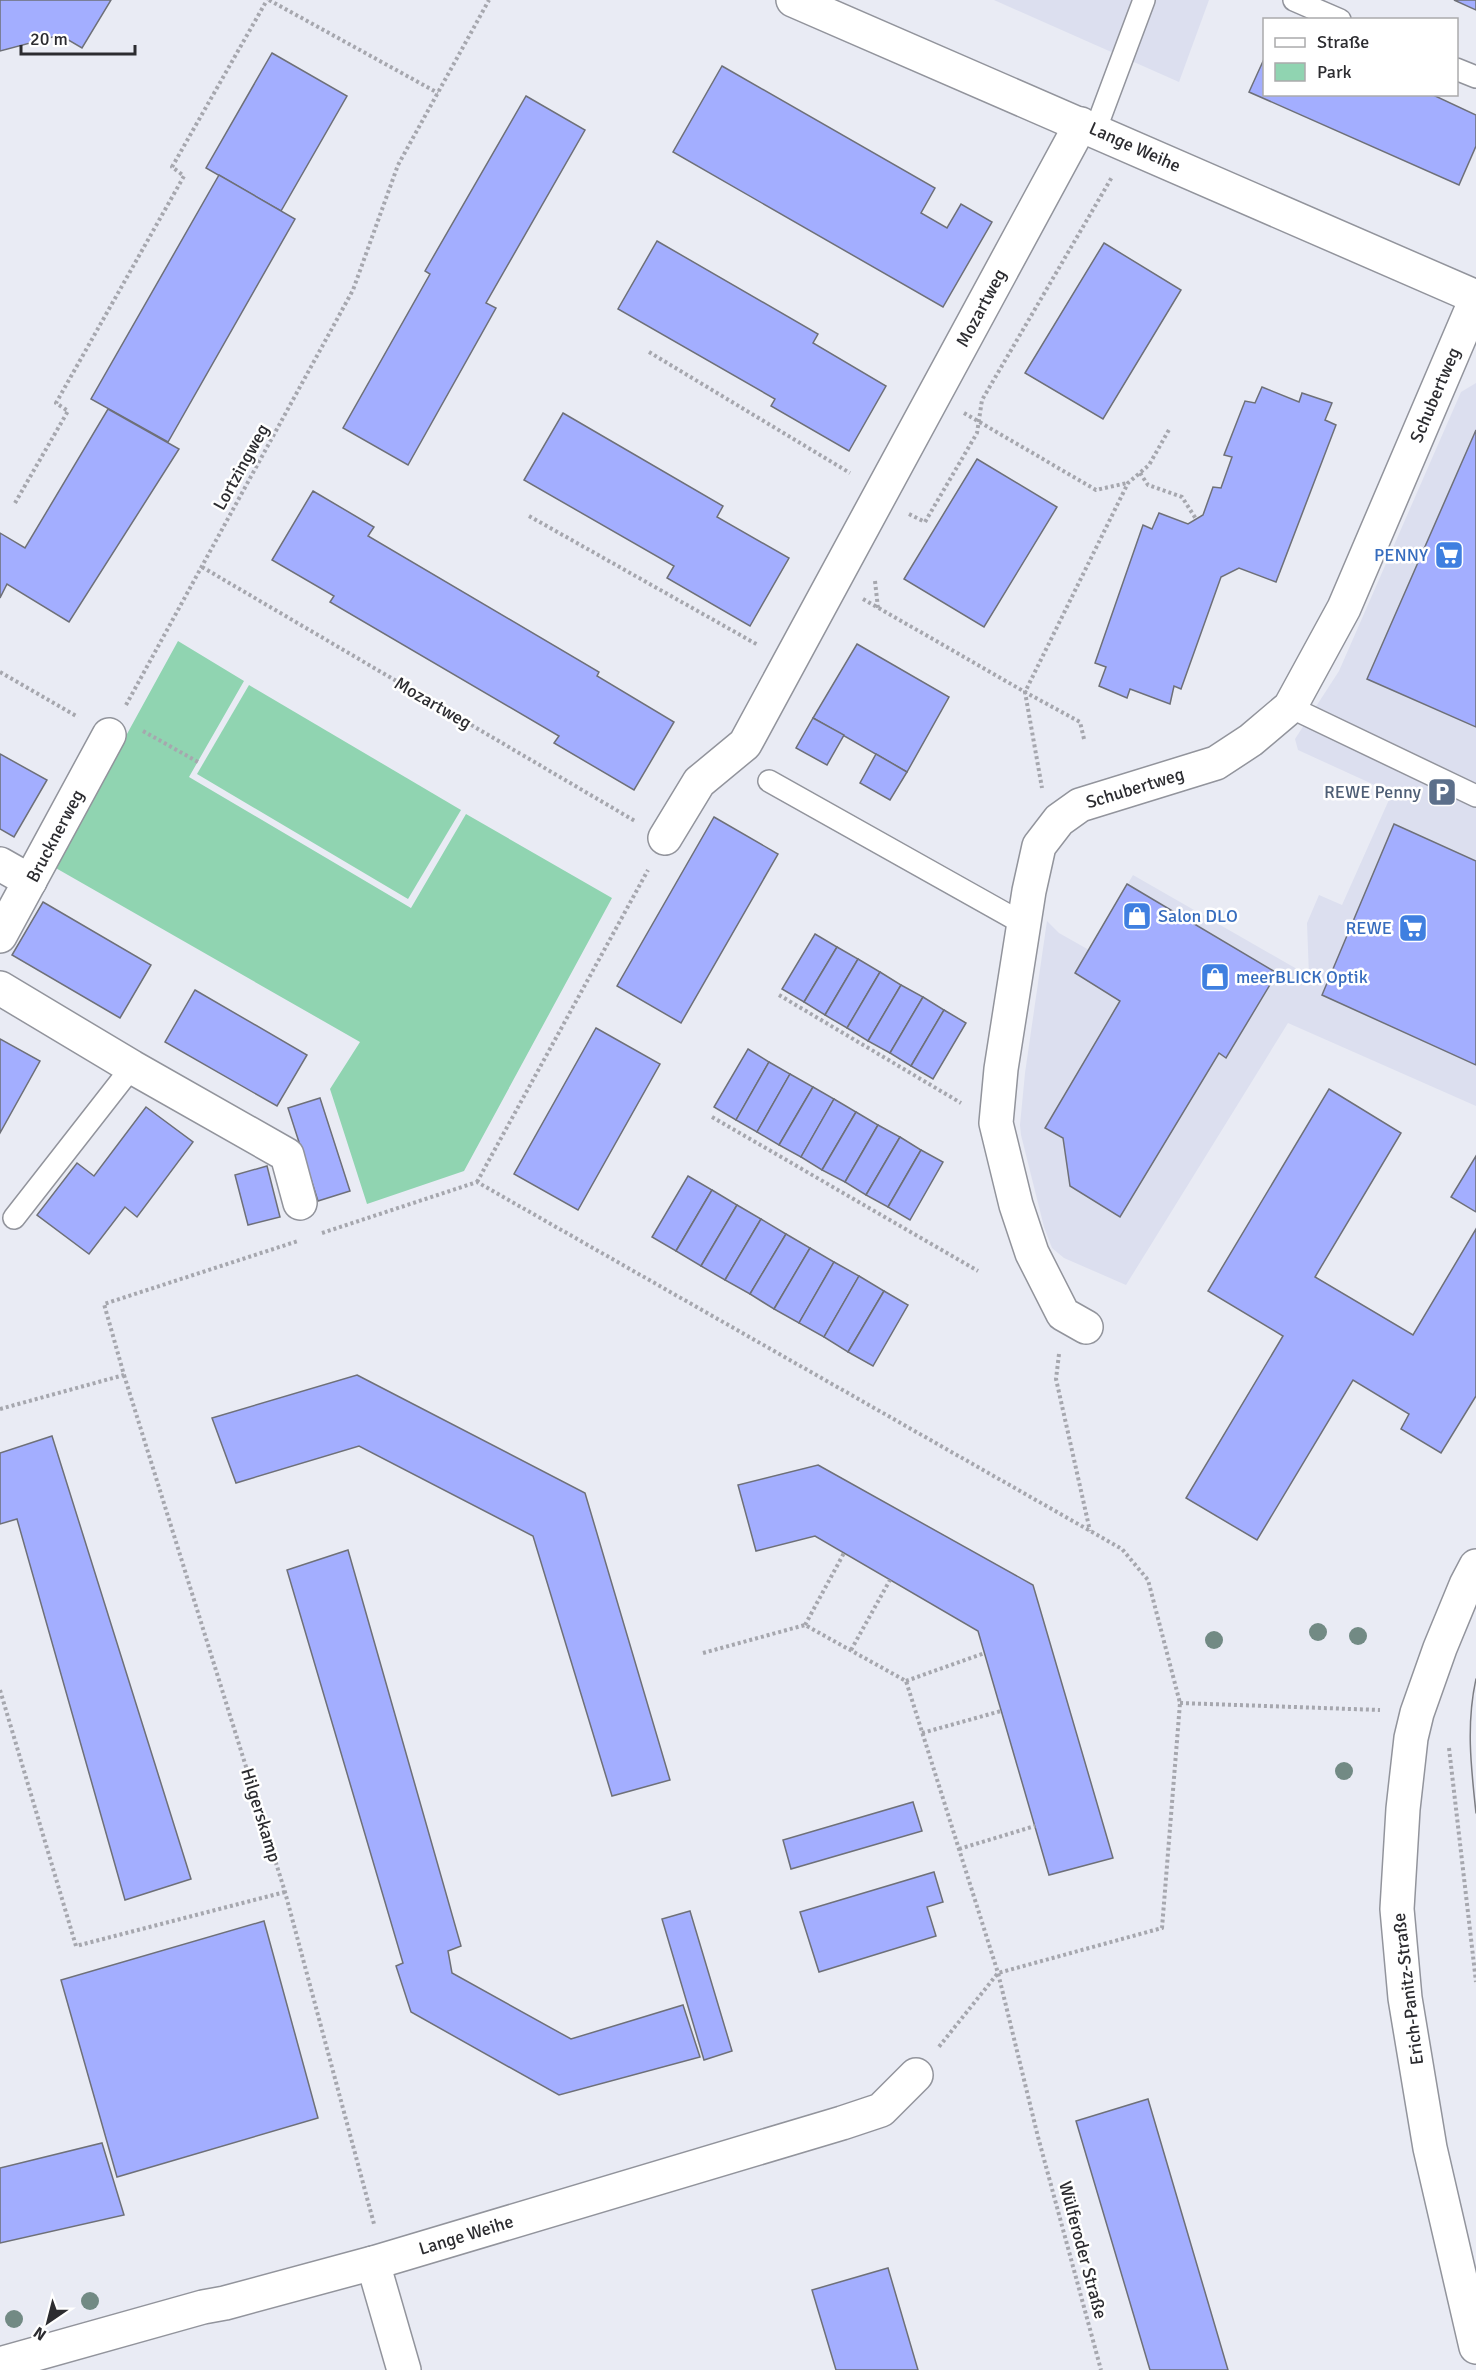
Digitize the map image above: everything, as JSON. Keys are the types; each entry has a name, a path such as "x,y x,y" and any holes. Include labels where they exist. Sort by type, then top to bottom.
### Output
{"street":[{"name":"Lange Weihe","path":"793,0 1131,145 1476,298"},
{"name":"Mozartweg","path":"665,838 699,782 745,744 832,582 891,501 1088,127"},
{"name":"Schubertweg","path":"1075,1321 1032,1253 1016,1205 996,1123 1001,1068 1032,871 1039,846 1059,820 1080,805 1216,763 1251,741 1290,707 1344,608 1476,298"},
{"name":"Brucknerweg","path":"0,936 114,726"},
{"path":"0,864 30,881"},
{"path":"0,988 132,1067 287,1155 300,1203"},
{"name":"Erich-Panitz-Straße","path":"1476,1566 1440,1648 1417,1713 1411,1738 1403,1809 1397,1910 1405,1998 1430,2148 1476,2347"},
{"name":"Lange Weihe","path":"0,2364 379,2261 881,2110 916,2075"},
{"path":"379,2261 404,2370"}],"lane":[{"path":"1088,127 1144,0"},
{"path":"1294,0 1335,18"},
{"path":"1458,70 1476,77"},
{"path":"1290,707 1476,796"},
{"path":"769,781 1024,924"},
{"path":"14,1218 132,1067"}],"path":[{"path":"15,503 68,411 56,403 184,176 172,167 268,0 438,93"},
{"name":"Lortzingweg","path":"114,726 353,290 398,165 489,0"},
{"path":"649,352 925,522 977,433 982,400 1131,145"},
{"path":"960,410 1096,490 1128,483"},
{"path":"1050,833 1025,692 1128,483 1149,465 1170,428"},
{"path":"1140,473 1148,486 1182,497 1197,519"},
{"path":"529,516 790,664"},
{"name":"Mozartweg","path":"202,567 665,838"},
{"path":"873,572 878,608"},
{"path":"832,582 1080,722 1084,740"},
{"path":"0,672 114,726 198,762"},
{"path":"319,1234 477,1182 665,838"},
{"path":"779,995 996,1123"},
{"path":"712,1117 978,1271"},
{"path":"477,1182 1122,1549 1148,1580 1180,1703 1162,1928 998,1973 916,2075"},
{"name":"Hilgerskamp","path":"307,1238 104,1304 285,1892 379,2261"},
{"path":"1075,1321 1056,1379 1090,1532"},
{"path":"0,1409 124,1375"},
{"path":"805,1625 844,1553"},
{"path":"851,1650 890,1580"},
{"path":"703,1653 805,1625 906,1681 985,1653"},
{"name":"Wülferoder Straße","path":"906,1681 998,1973 1038,2137 1101,2370"},
{"path":"0,1690 76,1946 285,1892"},
{"path":"1180,1703 1367,1708 1417,1713"},
{"path":"922,1733 1001,1711"},
{"path":"1448,1744 1476,1982"},
{"path":"959,1849 1035,1826"}],"shaded area":[{"path":"994,0 1209,0 1179,82"},
{"path":"1476,383 1476,1106 1288,1023 1126,1285 1064,1258 1052,1248 1044,1227 1021,1135 1025,1073 1047,921 1059,933 1089,950 1133,875 1309,976 1307,923 1319,895 1342,905 1392,793 1298,750 1295,739 1339,671 1461,392"}],"green space":[{"path":"178,641 244,681 189,777 411,908 466,814 612,898 464,1171 367,1204 330,1089 360,1042 54,867"},
{"path":"249,685 461,810 408,899 197,774"}],"building":[{"path":"0,0 111,0 82,48 60,35 0,51"},
{"path":"1454,0 1476,0 1476,10"},
{"path":"272,53 347,96 281,211 206,168"},
{"path":"1263,61 1263,96 1435,96 1476,115 1476,146 1459,185 1249,92"},
{"path":"722,66 935,188 921,213 947,228 961,204 992,222 943,307 673,152"},
{"path":"526,96 585,130 486,303 496,308 408,465 343,428 430,274 425,271"},
{"path":"219,175 295,219 168,442 91,399"},
{"path":"657,241 818,334 813,343 886,386 849,451 771,406 775,399 618,309"},
{"path":"1104,243 1181,290 1103,419 1025,373"},
{"path":"1262,387 1299,402 1302,393 1332,403 1325,420 1336,425 1276,582 1239,568 1221,577 1181,689 1174,686 1170,704 1130,689 1127,698 1099,686 1106,667 1095,663 1143,525 1152,529 1159,513 1188,524 1203,515 1213,487 1221,488 1232,457 1224,455 1245,401 1255,403"},
{"path":"108,409 179,449 69,622 7,584 0,598 0,533 25,548"},
{"path":"563,413 723,506 717,517 789,558 750,626 667,578 674,566 524,480"},
{"name":"PENNY","path":"1476,430 1476,727 1367,679"},
{"path":"977,459 1057,507 984,627 904,579"},
{"path":"313,491 374,527 368,536 599,672 597,676 674,722 634,790 554,743 559,736 330,602 334,596 272,560"},
{"path":"857,644 949,697 907,772 813,718"},
{"path":"813,718 844,735 827,765 796,748"},
{"path":"0,754 47,780 14,837 0,829"},
{"path":"876,754 907,772 890,800 860,783"},
{"path":"714,817 778,854 681,1023 617,986"},
{"name":"REWE","path":"1394,824 1476,861 1476,1065 1322,995"},
{"path":"1127,884 1277,973 1226,1058 1219,1053 1120,1217 1070,1186 1063,1138 1045,1128 1120,1001 1075,973"},
{"path":"43,902 151,965 120,1018 12,955"},
{"path":"815,934 837,947 804,1002 782,989"},
{"path":"837,947 858,959 825,1015 804,1002"},
{"path":"858,959 880,972 847,1028 825,1015"},
{"path":"880,972 901,985 868,1041 847,1028"},
{"path":"901,985 923,997 890,1053 868,1041"},
{"path":"195,990 307,1055 277,1106 165,1042"},
{"path":"923,997 944,1010 911,1066 890,1053"},
{"path":"944,1010 966,1023 933,1079 911,1066"},
{"path":"596,1028 660,1064 578,1210 514,1174"},
{"path":"0,1039 40,1061 0,1133"},
{"path":"748,1049 769,1062 736,1120 714,1107"},
{"path":"769,1062 790,1074 757,1132 736,1120"},
{"path":"790,1074 813,1087 779,1145 757,1132"},
{"path":"813,1087 834,1099 801,1157 779,1145"},
{"path":"1329,1089 1401,1133 1315,1277 1413,1335 1476,1229 1476,1396 1441,1453 1401,1429 1409,1414 1353,1380 1257,1540 1186,1498 1283,1336 1208,1291"},
{"path":"320,1098 350,1191 318,1201 288,1108"},
{"path":"834,1099 856,1112 822,1170 801,1157"},
{"path":"146,1107 193,1142 137,1217 125,1207 89,1254 37,1215 77,1163 94,1176"},
{"path":"856,1112 878,1125 845,1182 822,1170"},
{"path":"878,1125 900,1137 866,1195 845,1182"},
{"path":"900,1137 921,1150 888,1207 866,1195"},
{"path":"921,1150 943,1162 910,1220 888,1207"},
{"path":"1476,1156 1476,1212 1451,1197"},
{"path":"267,1166 280,1217 248,1225 235,1175"},
{"path":"688,1176 712,1190 676,1251 652,1237"},
{"path":"712,1190 737,1205 701,1266 676,1251"},
{"path":"737,1205 761,1219 725,1280 701,1266"},
{"path":"761,1219 786,1234 750,1294 725,1280"},
{"path":"786,1234 810,1248 774,1309 750,1294"},
{"path":"810,1248 834,1262 799,1323 774,1309"},
{"path":"834,1262 859,1276 824,1337 799,1323"},
{"path":"859,1276 884,1291 848,1352 824,1337"},
{"path":"884,1291 908,1305 873,1366 848,1352"},
{"path":"357,1375 585,1493 670,1780 612,1796 533,1536 359,1446 236,1483 212,1418"},
{"path":"52,1436 191,1879 125,1900 17,1519 0,1524 0,1453"},
{"path":"818,1465 1033,1585 1113,1858 1049,1875 978,1631 815,1536 756,1551 738,1485"},
{"path":"348,1550 461,1946 448,1951 452,1973 571,2039 683,2005 700,2057 559,2095 411,2012 396,1966 403,1963 287,1570"},
{"path":"913,1802 922,1831 791,1869 783,1840"},
{"path":"934,1872 943,1902 927,1907 936,1936 819,1972 800,1912"},
{"path":"690,1911 732,2051 704,2060 662,1919"},
{"path":"264,1921 318,2118 117,2177 61,1980"},
{"path":"1148,2099 1228,2370 1150,2370 1076,2121"},
{"path":"102,2143 124,2215 0,2243 0,2168"},
{"path":"888,2268 918,2370 836,2370 812,2290"}],"tram line":[{"path":"1476,1679 1470,1729 1476,1813"}],"place":[{"name":"PENNY","path":"1449,555"},
{"name":"REWE Penny","path":"1442,792"},
{"name":"Salon DLO","path":"1137,916"},
{"name":"REWE","path":"1413,928"},
{"name":"meerBLICK Optik","path":"1215,977"}]}
